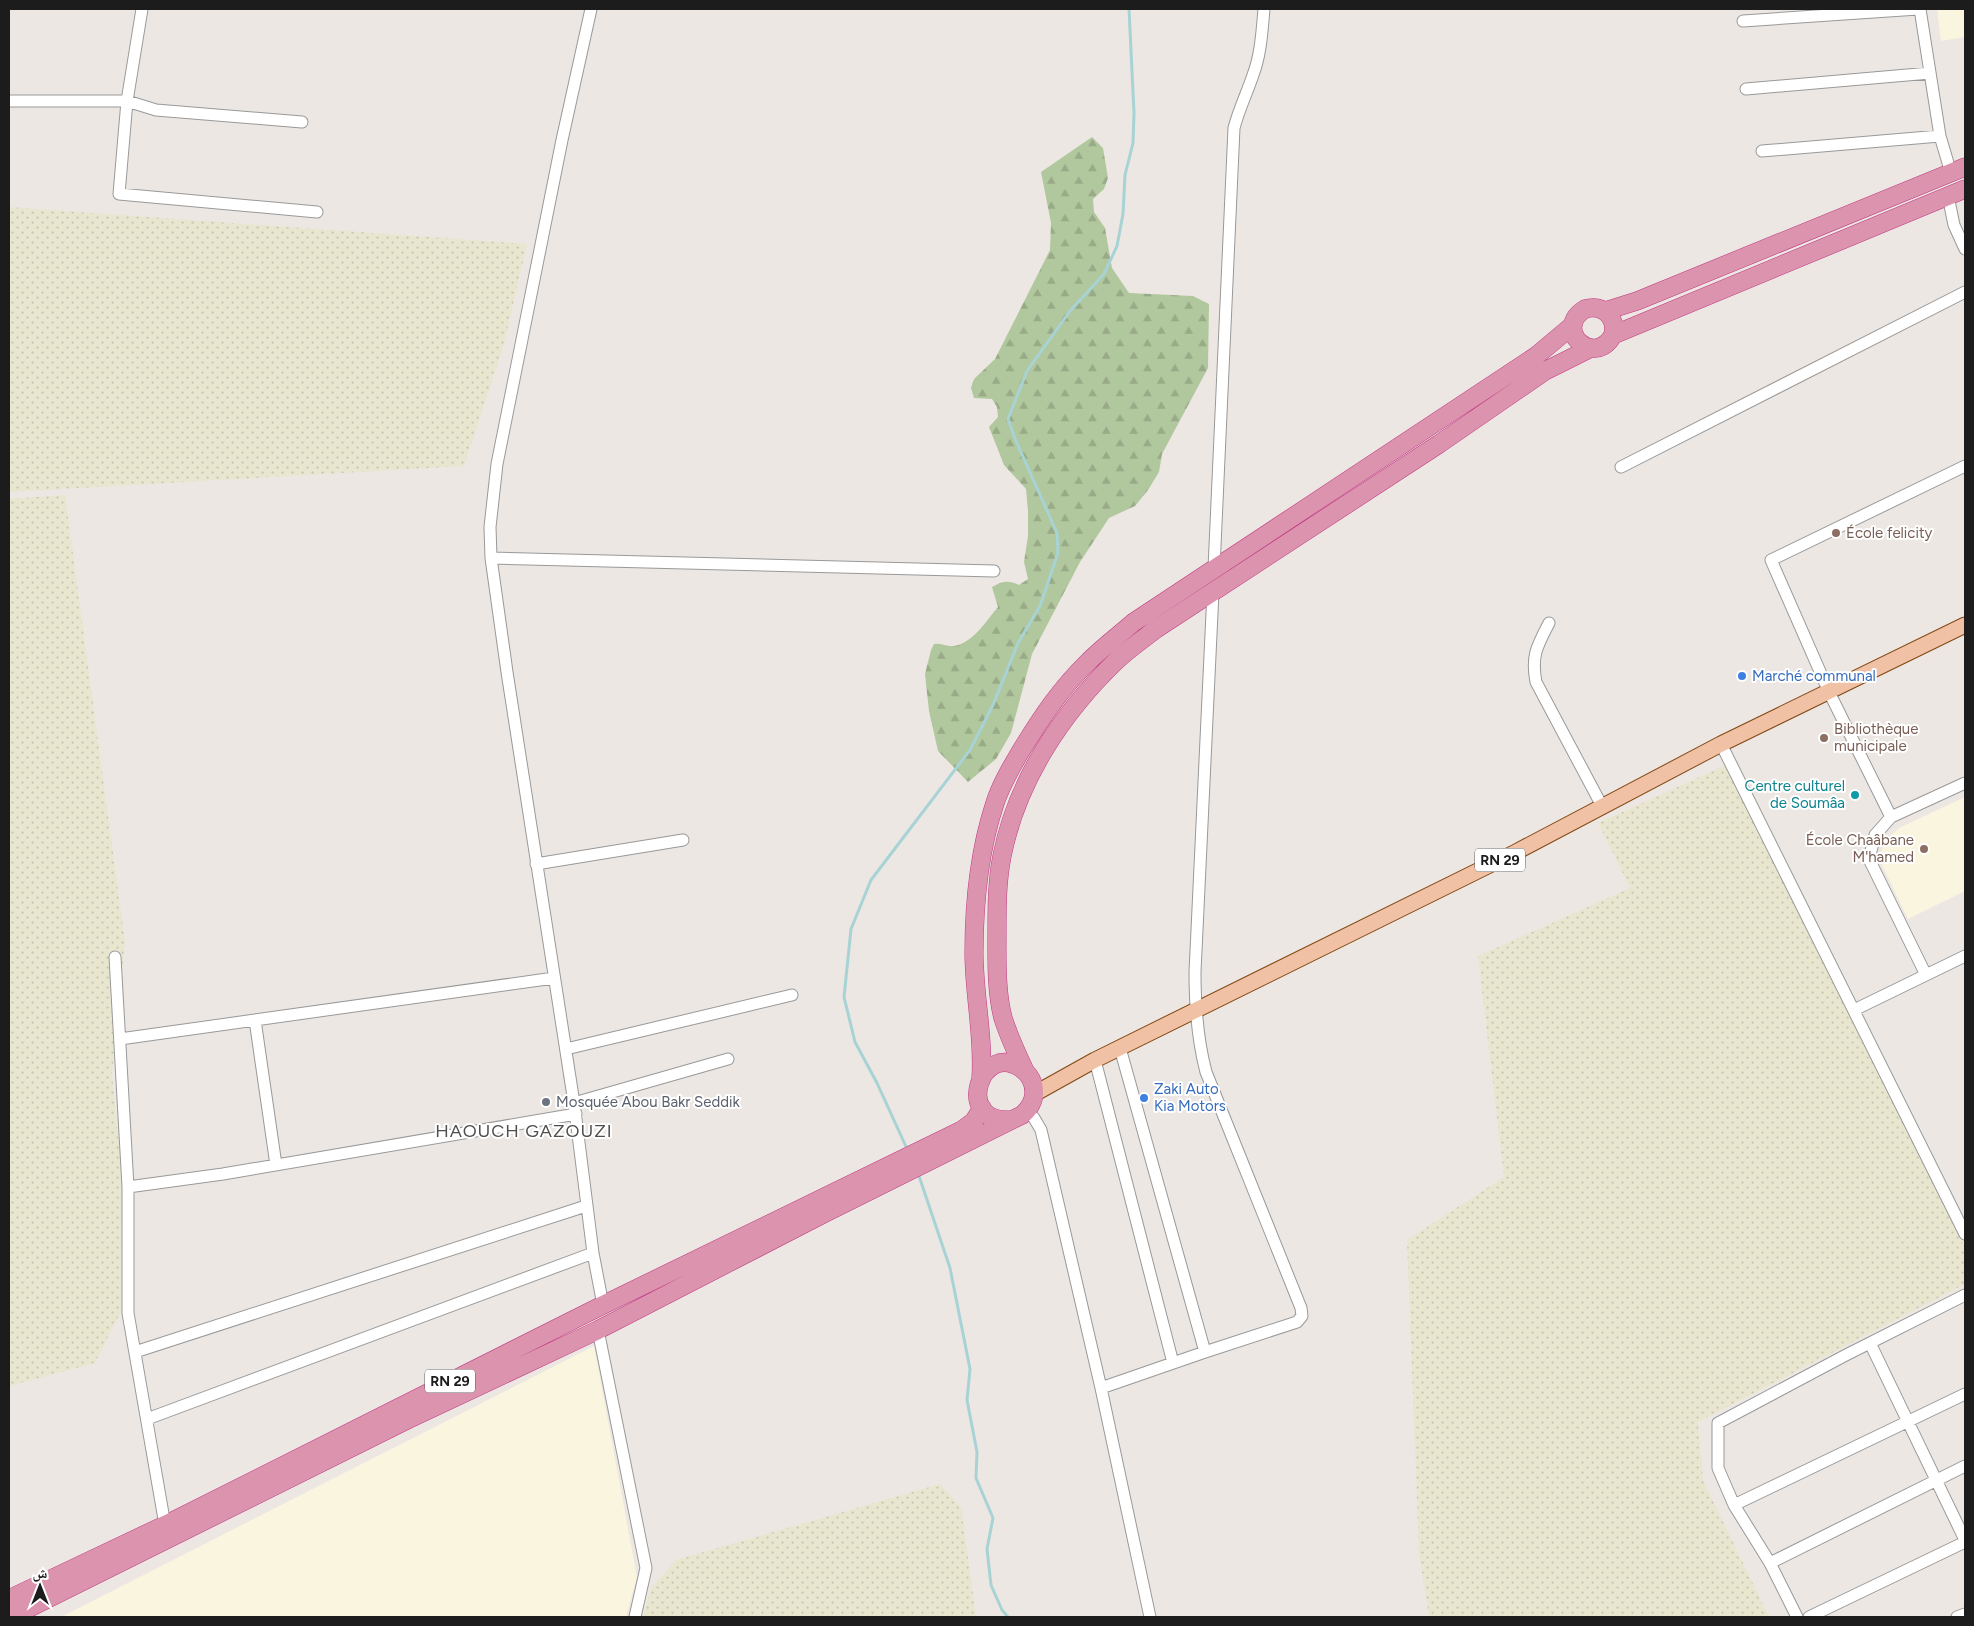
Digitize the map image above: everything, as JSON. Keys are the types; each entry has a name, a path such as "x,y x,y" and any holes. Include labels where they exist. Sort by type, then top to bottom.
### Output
{"highway":[{"path":"1605,311 1638,301 1958,170"},
{"path":"1613,335 1614,324 1609,314 1595,307 1585,309 1577,315 1573,325 1574,336 1586,347 1602,347 1613,335 1965,189"},
{"path":"1010,1120 997,1119 986,1113 979,1102 977,1090 981,1078 982,1052 975,993 975,913 983,850 995,802 1004,780 1043,714 1065,686 1089,661 1134,622 1536,356 1573,325"},
{"path":"925,1156 1016,1118 1030,1106 1034,1094 1032,1081 1025,1071 1009,1036 998,988 997,895 1002,856 1013,815 1032,770 1056,730 1085,692 1119,659 1156,629 1439,444 1545,371 1591,348"},
{"path":"981,1078 989,1069 1001,1064 1014,1065 1025,1071"},
{"name":"RN 29","path":"9,1600 165,1525 603,1305 925,1156 968,1126 982,1108"},
{"path":"11,1617 408,1419 598,1330 897,1169"}],"main road":[{"name":"RN 29","path":"1034,1094 1095,1060 1516,852 1721,744 1965,625"}],"street":[{"path":"142,9 127,100 119,194 317,212"},
{"path":"591,9 560,150 497,464 490,527 492,558 508,682 566,1049 586,1206 603,1305"},
{"path":"1214,568 1234,128 1238,112 1256,68 1264,9"},
{"path":"1743,21 1919,9 1940,136 1958,170"},
{"path":"1746,89 1930,73"},
{"path":"9,102 127,100 156,110 302,122"},
{"path":"1762,151 1940,136"},
{"path":"1948,196 1954,225 1965,249"},
{"path":"1621,467 1965,292"},
{"path":"1891,817 1829,692 1771,560 1965,466"},
{"path":"492,558 994,571"},
{"path":"1101,1388 1297,1322 1300,1320 1302,1312 1206,1072 1197,1033 1195,963 1213,592"},
{"path":"1549,623 1540,639 1532,664 1536,682 1602,806"},
{"path":"1721,744 1965,1234"},
{"path":"1926,975 1869,859 1875,835 1891,817 1965,783"},
{"path":"536,864 683,840"},
{"path":"1854,1010 1965,956"},
{"path":"115,957 128,1187 128,1313 165,1525"},
{"path":"120,1039 554,978"},
{"path":"566,1049 792,995"},
{"path":"255,1020 276,1165"},
{"path":"1120,1048 1205,1352"},
{"path":"128,1187 276,1165 575,1109 728,1058"},
{"path":"1095,1060 1172,1363"},
{"path":"1026,1111 1034,1118 1041,1130 1101,1388 1150,1617"},
{"path":"135,1352 586,1206"},
{"path":"147,1419 594,1253"},
{"path":"1797,1617 1770,1563 1734,1505 1718,1468 1718,1423 1965,1295"},
{"path":"598,1330 646,1568 635,1617"},
{"path":"1809,1617 1965,1541 1870,1343"},
{"path":"1734,1505 1965,1394"},
{"path":"1770,1563 1965,1466"},
{"path":"1957,1617 1965,1614"}],"shaded area":[{"path":"1937,9 1965,9 1965,37 1941,41"},
{"path":"9,207 527,244 504,344 464,466 9,492"},
{"path":"65,495 125,942 112,1074 122,1176 121,1311 95,1363 9,1386 9,499"},
{"path":"1728,764 1965,1248 1965,1284 1698,1422 1703,1480 1769,1617 1429,1617 1419,1554 1407,1240 1504,1177 1478,956 1630,888 1598,823"},
{"name":"École Chaâbane M'hamed","path":"1965,797 1965,891 1908,919 1879,859 1885,840 1899,828"},
{"path":"594,1346 637,1577 626,1617 61,1617"},
{"path":"940,1484 961,1507 976,1617 643,1617 651,1588 676,1560"}],"green space":[{"path":"1092,137 1103,148 1108,178 1104,189 1093,199 1094,212 1105,228 1112,268 1129,293 1193,296 1209,304 1208,368 1162,454 1159,472 1148,490 1135,506 1109,518 1080,562 1032,654 1011,733 996,759 968,782 938,751 929,711 925,674 931,650 934,644 952,646 961,644 979,631 998,607 992,587 1006,582 1019,585 1028,579 1024,562 1028,536 1026,489 1004,465 989,427 998,417 997,407 992,399 974,398 971,388 974,379 995,359 1050,250 1051,223 1041,172"}],"waterway":[{"path":"908,1151 877,1083 855,1042 844,997 851,929 871,880 970,750 993,705 1018,643 1040,606 1058,553 1057,533 1008,419 1027,371 1070,311 1104,274 1117,246 1123,214 1125,175 1133,143 1134,113 1129,9"},
{"path":"918,1173 950,1268 970,1369 967,1400 977,1452 976,1478 993,1518 987,1549 991,1585 1002,1610 1008,1617"}],"place":[{"name":"École felicity","path":"1836,533"},
{"name":"Marché communal","path":"1742,676"},
{"name":"Bibliothèque municipale","path":"1824,738"},
{"name":"Centre culturel de Soumâa","path":"1855,795"},
{"name":"École Chaâbane M'hamed","path":"1924,849"},
{"name":"Zaki Auto Kia Motors","path":"1144,1098"},
{"name":"Mosquée Abou Bakr Seddik","path":"546,1102"}],"district":[{"name":"HAOUCH GAZOUZI","path":"524,1131"}]}
